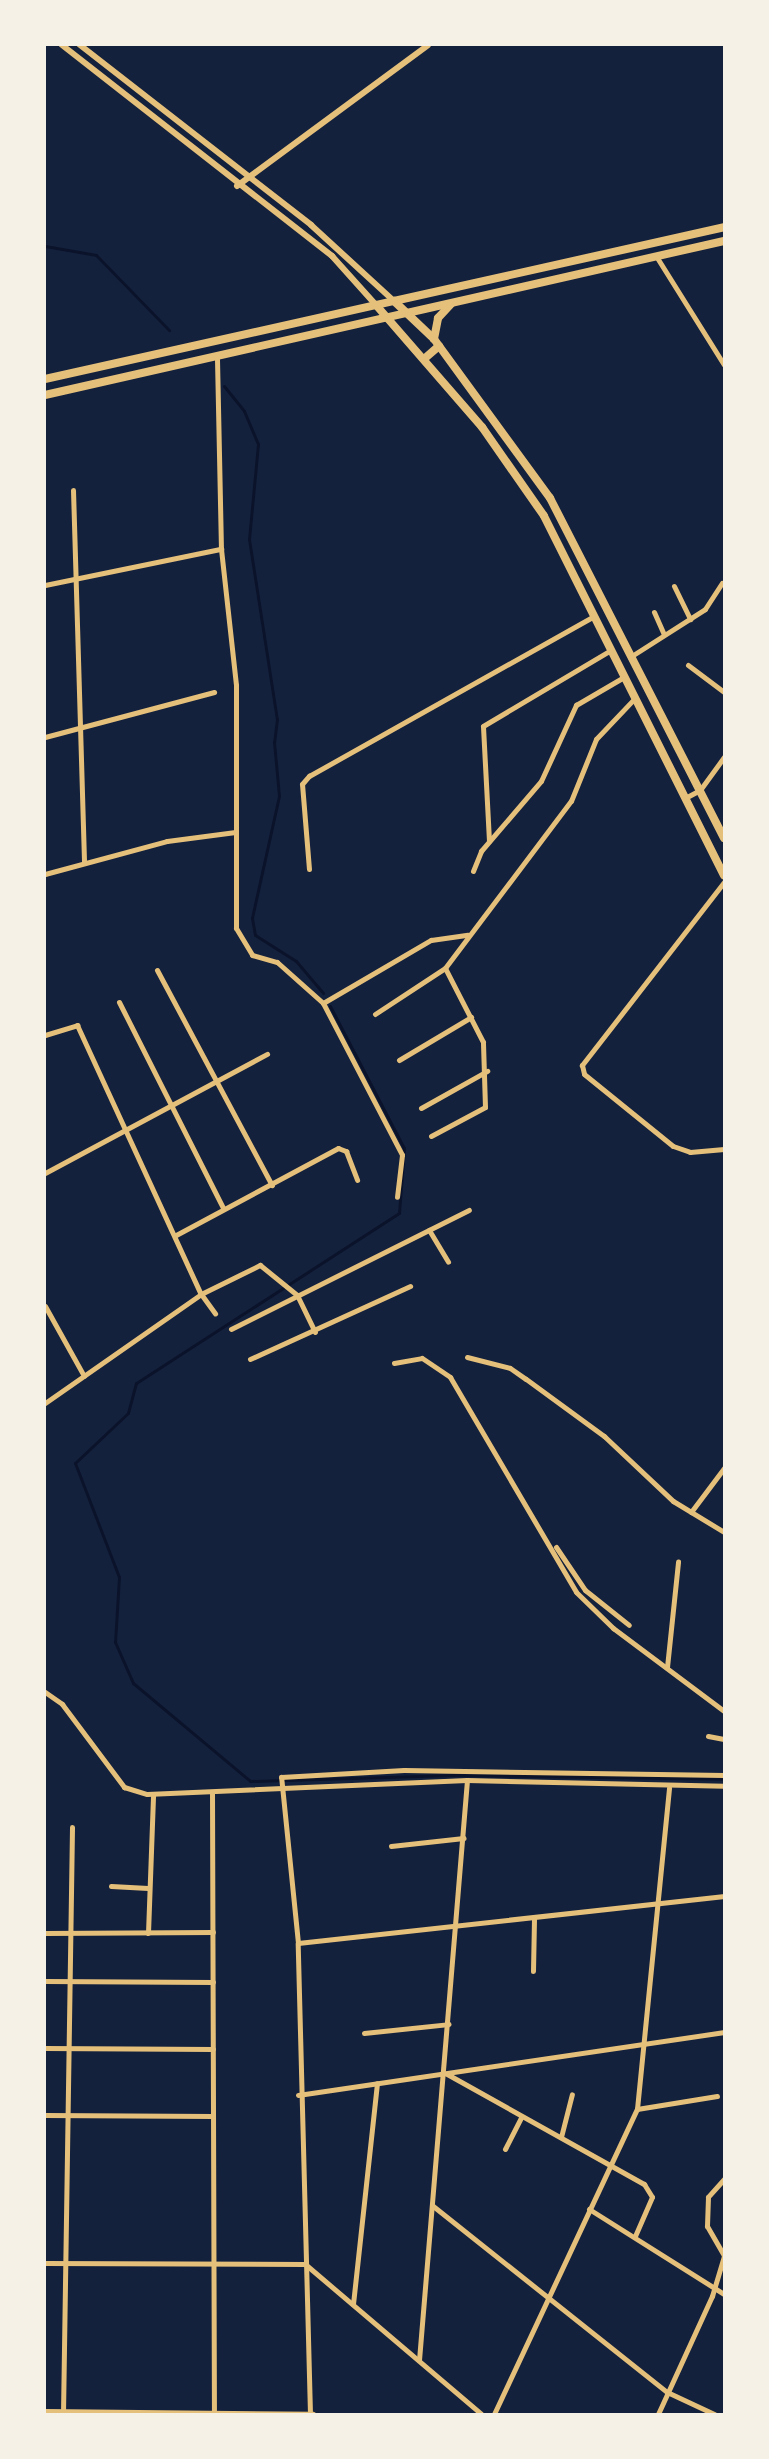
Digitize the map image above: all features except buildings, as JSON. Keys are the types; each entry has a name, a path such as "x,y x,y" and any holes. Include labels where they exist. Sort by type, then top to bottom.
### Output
{"highway":[{"path":"394,301 724,227"},
{"path":"407,313 724,241"},
{"path":"437,343 438,318 455,302"}],"main road":[{"path":"45,379 394,301 437,343 550,498 724,838"},
{"path":"376,306 424,359 528,491 594,616 724,875"},
{"path":"45,395 217,359 407,313"},
{"path":"424,359 437,343"}],"street":[{"path":"62,45 237,186 301,231 348,274 376,306"},
{"path":"80,45 248,176 357,265 394,301"},
{"path":"237,186 428,45"},
{"path":"656,256 724,365"},
{"path":"348,274 357,265"},
{"path":"217,359 221,549 236,685 236,928 252,955 286,969 323,1003 402,1155 397,1197"},
{"path":"73,490 82,727 84,863"},
{"path":"45,585 221,549"},
{"path":"630,657 705,609 722,583"},
{"path":"674,586 690,620"},
{"path":"654,612 664,634"},
{"path":"309,869 302,783 309,776 594,616"},
{"path":"489,841 483,726 611,650"},
{"path":"688,665 724,692"},
{"path":"473,871 489,841 542,781 576,705 624,677"},
{"path":"45,737 214,692"},
{"path":"375,1014 445,968 468,934 571,801 596,739 634,699"},
{"path":"685,798 700,790 724,757"},
{"path":"45,874 167,841 235,832"},
{"path":"724,882 582,1065 584,1074 673,1146 690,1152 724,1149"},
{"path":"323,1003 431,940 468,934"},
{"path":"431,1136 485,1107 487,1071 483,1042 445,968"},
{"path":"157,970 219,1079 272,1185"},
{"path":"119,1002 173,1102 223,1208"},
{"path":"399,1060 471,1017"},
{"path":"45,1035 77,1024 176,1235 201,1294 215,1313"},
{"path":"45,1173 173,1102 267,1054"},
{"path":"421,1108 487,1071"},
{"path":"176,1235 338,1148 346,1151 357,1180"},
{"path":"231,1329 469,1210"},
{"path":"429,1230 448,1262"},
{"path":"45,1403 201,1294 260,1265 286,1290 297,1295 315,1332"},
{"path":"250,1359 315,1332 410,1286"},
{"path":"45,1306 84,1376"},
{"path":"467,1357 510,1368 566,1406 691,1512 724,1532"},
{"path":"394,1363 422,1358 450,1377 549,1551 576,1592 613,1628 724,1711"},
{"path":"691,1512 724,1468"},
{"path":"556,1547 585,1590 615,1616 630,1625"},
{"path":"667,1667 678,1562"},
{"path":"613,1628 615,1616"},
{"path":"45,1692 62,1704 124,1787 153,1795 212,1792 280,1782 404,1770 724,1775"},
{"path":"708,1736 724,1739"},
{"path":"280,1782 467,1780 669,1788 724,1786"},
{"path":"419,2360 447,2074 449,2025 459,1925 467,1780"},
{"path":"45,2411 311,2414 298,2096 298,1943 280,1782"},
{"path":"494,2414 607,2167 637,2109 669,1788"},
{"path":"212,1792 214,2413"},
{"path":"148,1933 153,1795"},
{"path":"63,2413 72,1827"},
{"path":"391,1846 464,1838"},
{"path":"111,1886 148,1888"},
{"path":"298,1943 724,1896"},
{"path":"533,1971 534,1917"},
{"path":"45,1933 213,1932"},
{"path":"45,1980 213,1982"},
{"path":"364,2033 449,2025"},
{"path":"298,2096 724,2032"},
{"path":"45,2048 213,2049"},
{"path":"447,2074 521,2117 561,2137 607,2167 644,2184 652,2197 635,2236"},
{"path":"353,2304 377,2083"},
{"path":"561,2137 572,2094"},
{"path":"637,2109 717,2096"},
{"path":"45,2115 213,2116"},
{"path":"505,2150 521,2117"},
{"path":"658,2414 712,2296 711,2286 724,2256 707,2226 708,2197 724,2179"},
{"path":"433,2206 550,2295 667,2392 714,2414"},
{"path":"589,2209 724,2293"},
{"path":"45,2263 214,2266 305,2264 481,2414"},
{"path":"712,2296 724,2293"}],"waterway":[{"path":"45,246 96,255 169,330"},
{"path":"224,386 244,411 258,444 249,539 277,719 274,742 279,796 252,918 255,935 296,961 323,993"},
{"path":"330,1006 404,1148 399,1213 136,1383 128,1413 75,1463 119,1577 115,1642 133,1683 250,1781 454,1775 724,1779"}]}
